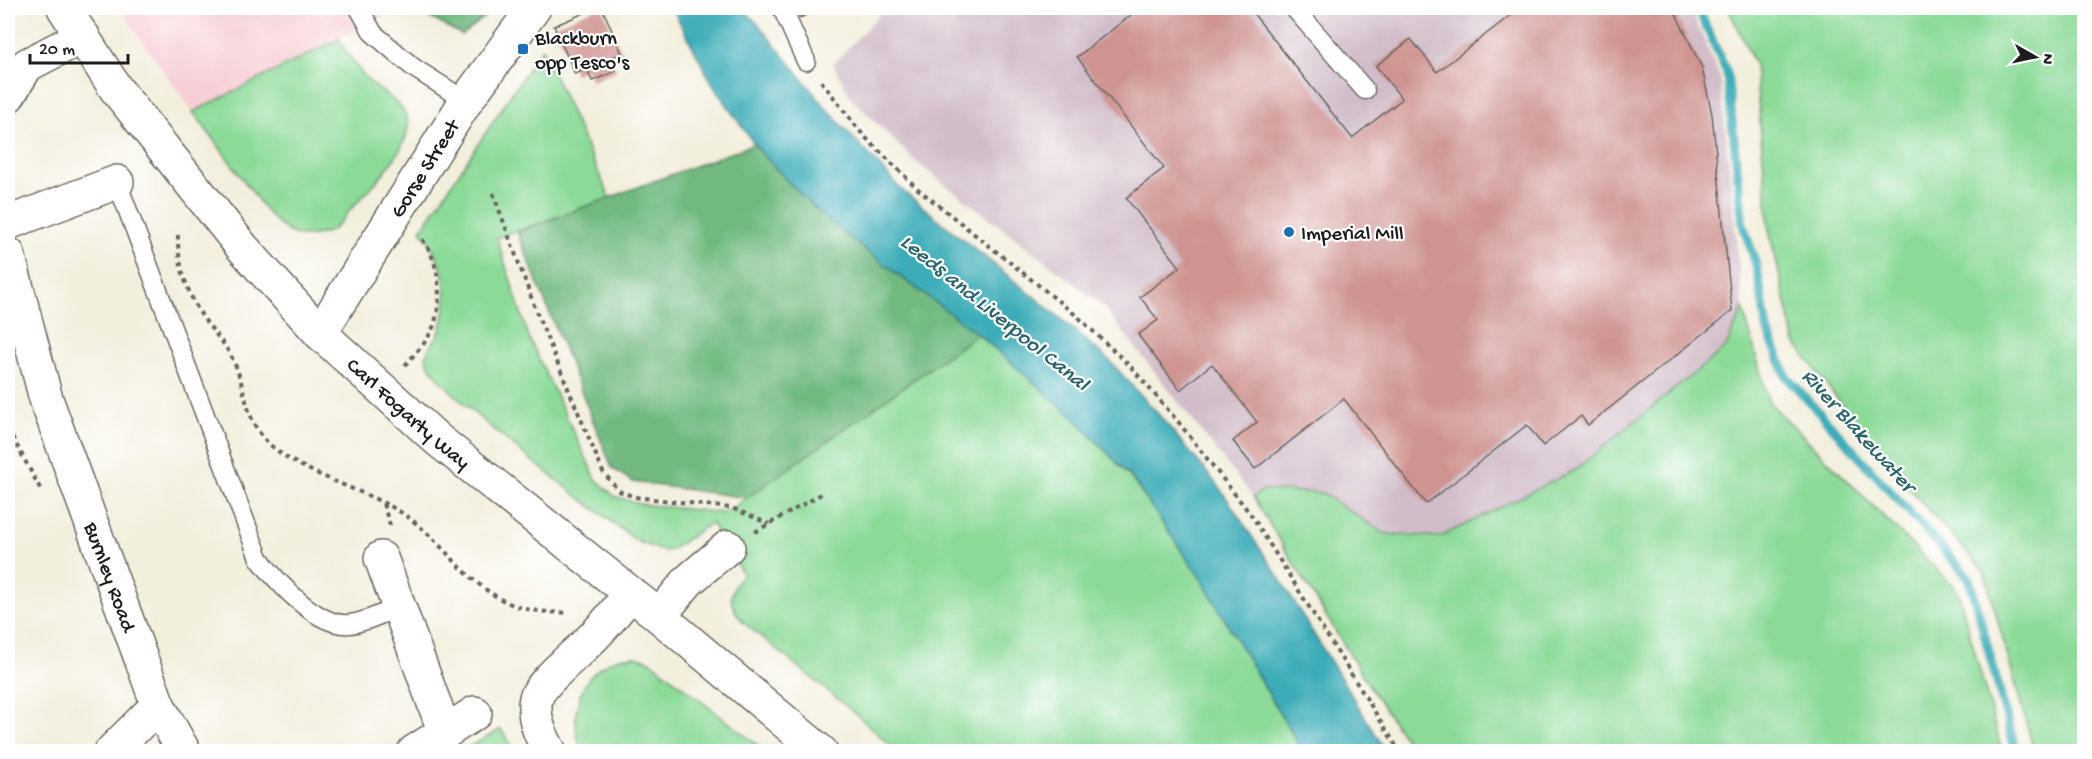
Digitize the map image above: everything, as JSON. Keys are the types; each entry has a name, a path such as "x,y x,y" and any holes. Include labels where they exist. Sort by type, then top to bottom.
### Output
{"main road":[{"name":"Carl Fogarty Way","path":"64,8 116,89 242,247 320,333 438,440 659,616 821,752"},
{"name":"Gorse Street","path":"320,333 466,101 534,8"},
{"path":"8,96 27,65 83,36"},
{"path":"8,223 117,182"},
{"name":"Burnley Road","path":"8,254 46,399 158,705 184,752"},
{"path":"659,616 688,580 728,547"},
{"path":"381,558 397,608 445,733"},
{"path":"550,752 541,737 536,713 536,697 543,686 597,633 630,594"},
{"path":"111,752 158,705"},
{"path":"414,752 475,713"}],"lane":[{"path":"360,8 373,33 414,68 466,101"},
{"path":"782,8 806,61"},
{"path":"1294,8 1365,90"},
{"path":"117,182 259,558 274,579 311,610 334,624 350,624 397,608"},
{"name":"Burnley Road","path":"8,316 46,399"}],"path":[{"path":"806,61 863,135 918,189 1077,316 1130,366 1176,419 1252,516 1400,752"},
{"path":"493,193 538,316 603,472 619,490 635,497 732,508 769,524"},
{"path":"382,391 418,351 431,332 438,302 439,286 435,265 423,240 394,216"},
{"path":"178,235 177,251 187,286 202,315 232,358 240,376 252,420 262,436 274,448 298,464 370,495 408,517 456,561 478,586 511,604 533,610 569,613"},
{"path":"728,547 823,493"}],"shaded area":[{"path":"124,8 401,8 193,112 125,17"},
{"path":"893,8 1690,8 1720,77 1743,308 1727,347 1575,470 1439,537 1385,534 1322,493 1264,490 1253,497 1101,304 916,162 851,98 833,64 881,13"}],"green space":[{"path":"412,8 496,8 462,35"},
{"path":"1728,8 2084,8 2084,751 2034,751 1984,571 1885,462 1795,343 1769,230 1755,65"},
{"path":"339,39 368,80 390,97 404,112 408,129 404,141 388,167 337,226 325,233 312,236 295,235 286,230 267,212 193,112"},
{"path":"542,48 610,198 497,238 529,338 596,479 614,496 640,504 725,513 978,334 1073,417 1131,478 1201,579 1302,751 896,751 857,715 743,622 734,610 731,598 734,587 743,574 711,523 671,550 663,551 638,542 520,451 455,395 434,373 426,357 439,333 446,291 440,266 421,230"},
{"path":"754,144 799,193 828,220 978,334 747,498 633,482 612,468 517,232"},
{"path":"1743,308 1769,402 1958,591 2002,751 1413,751 1368,684 1253,497 1263,490 1322,493 1385,534 1440,537 1575,470 1726,347"},
{"path":"635,656 649,660 765,751 582,751 576,724 580,698 585,685 603,666 616,659"},
{"path":"501,729 515,751 462,751"}],"water":[{"name":"Leeds and Liverpool Canal","path":"672,8 743,8 826,108 902,190 1109,360 1161,417 1220,488 1275,571 1386,751 1302,751 1201,579 1131,477 1073,417 978,334 826,219 786,180 754,144 714,87"}],"building":[{"path":"596,8 602,8 622,53 611,58 616,71 592,81 587,69 575,74 554,26"},
{"path":"795,8 809,8 811,12 800,18"},
{"path":"1140,8 1249,8 1352,138 1402,99 1376,66 1411,39 1437,72 1520,8 1673,8 1702,68 1712,114 1732,311 1588,425 1581,416 1543,446 1527,425 1426,504 1344,399 1255,469 1233,441 1257,422 1212,364 1180,390 1138,335 1158,320 1140,297 1180,267 1126,198 1164,168 1077,57"}],"waterway":[{"name":"River Blakewater","path":"1698,8 1727,73 1743,225 1757,268 1767,329 1786,376 1969,578 2016,752"}],"place":[{"name":"Blackburn opp Tesco's","path":"523,49"},
{"name":"Imperial Mill","path":"1289,232"}]}
